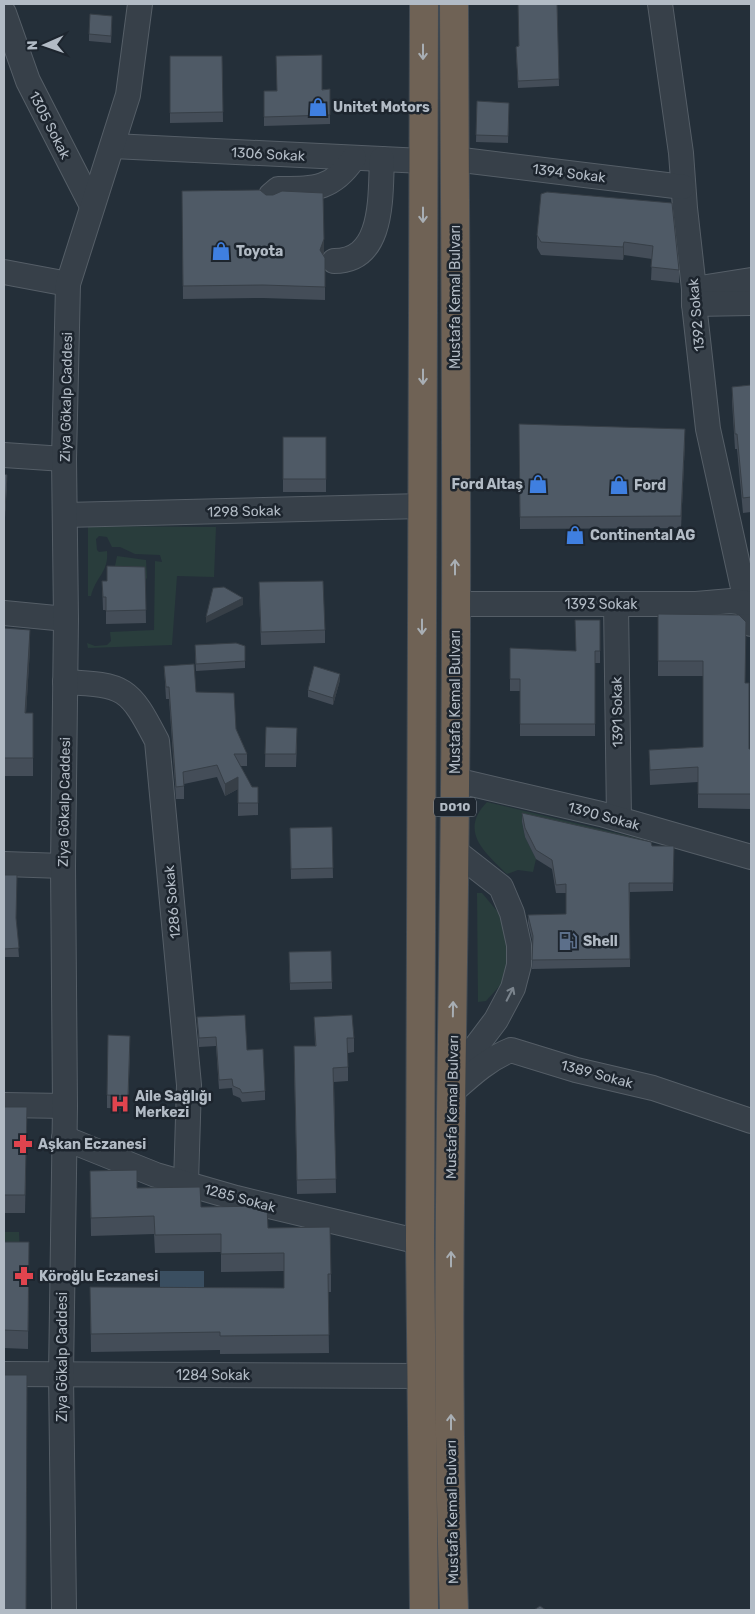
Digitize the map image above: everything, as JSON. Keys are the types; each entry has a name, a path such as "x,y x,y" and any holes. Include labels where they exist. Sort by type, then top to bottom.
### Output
{"highway":[{"name":"Mustafa Kemal Bulvarı","path":"424,4 420,1242 424,1610"},
{"name":"Mustafa Kemal Bulvarı","path":"454,4 455,851 451,1516 454,1610"}],"street":[{"name":"Ziya Gökalp Caddesi","path":"64,1610 61,1375 65,1106 63,866 66,619 64,459 68,284 128,95 140,4"},
{"name":"1392 Sokak","path":"660,4 681,153 708,429 749,613"},
{"name":"1305 Sokak","path":"4,13 28,81 92,206"},
{"name":"1306 Sokak","path":"113,146 423,161"},
{"path":"271,195 278,189 300,189 329,183 342,176 354,158"},
{"path":"334,261 345,261 368,244 375,232 379,210 382,159"},
{"name":"1394 Sokak","path":"454,159 683,186"},
{"path":"4,272 68,284"},
{"path":"694,296 751,280"},
{"path":"694,296 751,303"},
{"path":"4,455 64,459"},
{"name":"1298 Sokak","path":"65,515 422,506"},
{"name":"1393 Sokak","path":"455,604 696,604 731,601 749,613"},
{"name":"1391 Sokak","path":"616,604 619,819"},
{"path":"4,613 66,619"},
{"name":"1286 Sokak","path":"65,682 106,684 123,691 140,708 157,741 189,1085 186,1183"},
{"name":"1390 Sokak","path":"455,780 619,819 751,857"},
{"path":"453,1085 496,1020 514,988 519,965 519,945 512,913 501,886 455,851"},
{"path":"4,864 63,866"},
{"name":"1389 Sokak","path":"453,1085 511,1050 576,1070 661,1091 751,1121"},
{"path":"4,1105 65,1106"},
{"name":"1285 Sokak","path":"64,1138 156,1175 236,1198 420,1242"},
{"name":"1284 Sokak","path":"4,1374 422,1376"}],"green space":[{"path":"88,526 216,527 214,577 177,576 172,645 88,648 87,643 95,646 107,645 111,641 110,632 154,630 155,561 162,562 160,555 135,554 120,547 112,547 107,537 99,536 96,539 97,550 99,552 107,551 106,564 91,596 88,596"},
{"path":"117,556 146,560 147,578 145,580 114,571"},
{"path":"487,802 650,841 522,822 525,837 536,859 533,872 518,870 507,874 484,850 475,832 475,823 479,813"},
{"path":"477,893 482,893 502,917 512,945 505,980 486,1001 478,1002"},
{"path":"4,1232 19,1232 20,1256 4,1257"}],"water":[{"path":"160,1271 204,1271 204,1294 160,1294"}],"building":[{"path":"518,4 557,4 559,79 518,81 516,47 519,46"},
{"path":"90,14 112,16 111,36 89,34"},
{"path":"322,55 322,90 330,89 330,115 264,117 264,91 277,91 276,56"},
{"path":"170,56 222,56 223,112 170,113"},
{"path":"477,101 509,103 508,136 476,135"},
{"path":"260,190 266,195 273,195 282,191 323,193 324,239 320,250 325,258 325,287 263,285 183,286 182,191"},
{"path":"547,192 672,203 679,270 651,267 653,246 624,242 623,247 541,242 537,235 541,194"},
{"path":"751,385 751,497 743,498 737,434 735,434 732,387"},
{"name":"Ford","path":"519,424 685,429 681,516 520,517"},
{"path":"283,437 326,437 326,479 283,479"},
{"path":"4,474 7,475 5,511 4,511"},
{"path":"107,566 145,567 146,610 106,611 106,597 103,597 102,581 107,581"},
{"path":"323,581 325,630 261,632 259,582"},
{"path":"224,587 243,598 206,617 213,588"},
{"path":"658,614 739,615 746,622 745,683 749,683 751,794 698,794 698,767 650,770 649,750 703,747 703,661 658,661"},
{"path":"575,620 600,620 600,651 595,651 595,724 520,724 520,679 510,679 510,648 576,651"},
{"path":"4,628 30,630 25,713 33,713 33,758 4,758"},
{"path":"236,643 245,646 245,661 196,664 195,645"},
{"path":"194,664 196,692 234,693 236,729 247,754 234,754 252,787 258,787 258,803 238,803 238,777 225,784 217,765 183,772 184,786 176,787 169,687 166,687 164,666"},
{"path":"314,666 340,674 333,698 308,690"},
{"path":"266,727 297,728 296,754 265,754"},
{"path":"522,813 651,842 652,846 674,846 673,883 629,883 630,959 532,960 533,936 528,915 566,914 566,884 556,885 552,860 536,850 525,828"},
{"path":"332,827 333,868 291,869 290,828"},
{"path":"4,875 17,875 16,918 19,948 4,949"},
{"path":"331,951 332,982 290,983 289,952"},
{"path":"245,1015 247,1050 263,1049 265,1091 242,1093 240,1089 233,1086 232,1079 219,1080 216,1037 199,1038 197,1017"},
{"path":"352,1015 354,1038 347,1038 348,1067 333,1068 336,1179 297,1180 294,1046 316,1046 314,1017"},
{"path":"108,1035 130,1036 128,1096 107,1095"},
{"path":"4,1107 27,1107 25,1195 4,1195"},
{"path":"137,1170 137,1188 200,1187 201,1207 267,1206 268,1228 330,1227 331,1274 328,1274 329,1335 220,1336 220,1332 91,1334 90,1287 284,1288 284,1253 221,1254 221,1234 155,1235 154,1216 91,1218 90,1171"},
{"path":"4,1242 29,1242 28,1331 4,1330"},
{"path":"4,1375 27,1375 26,1610 4,1610"},
{"path":"540,1606 546,1610 534,1610"}],"place":[{"name":"Unitet Motors","path":"318,107"},
{"name":"Toyota","path":"221,251"},
{"name":"Ford Altaş","path":"538,484"},
{"name":"Ford","path":"619,485"},
{"name":"Continental AG","path":"575,535"},
{"name":"Shell","path":"568,941"},
{"name":"Aile Sağlığı Merkezi","path":"120,1104"},
{"name":"Aşkan Eczanesi","path":"23,1144"},
{"name":"Köroğlu Eczanesi","path":"24,1276"}]}
